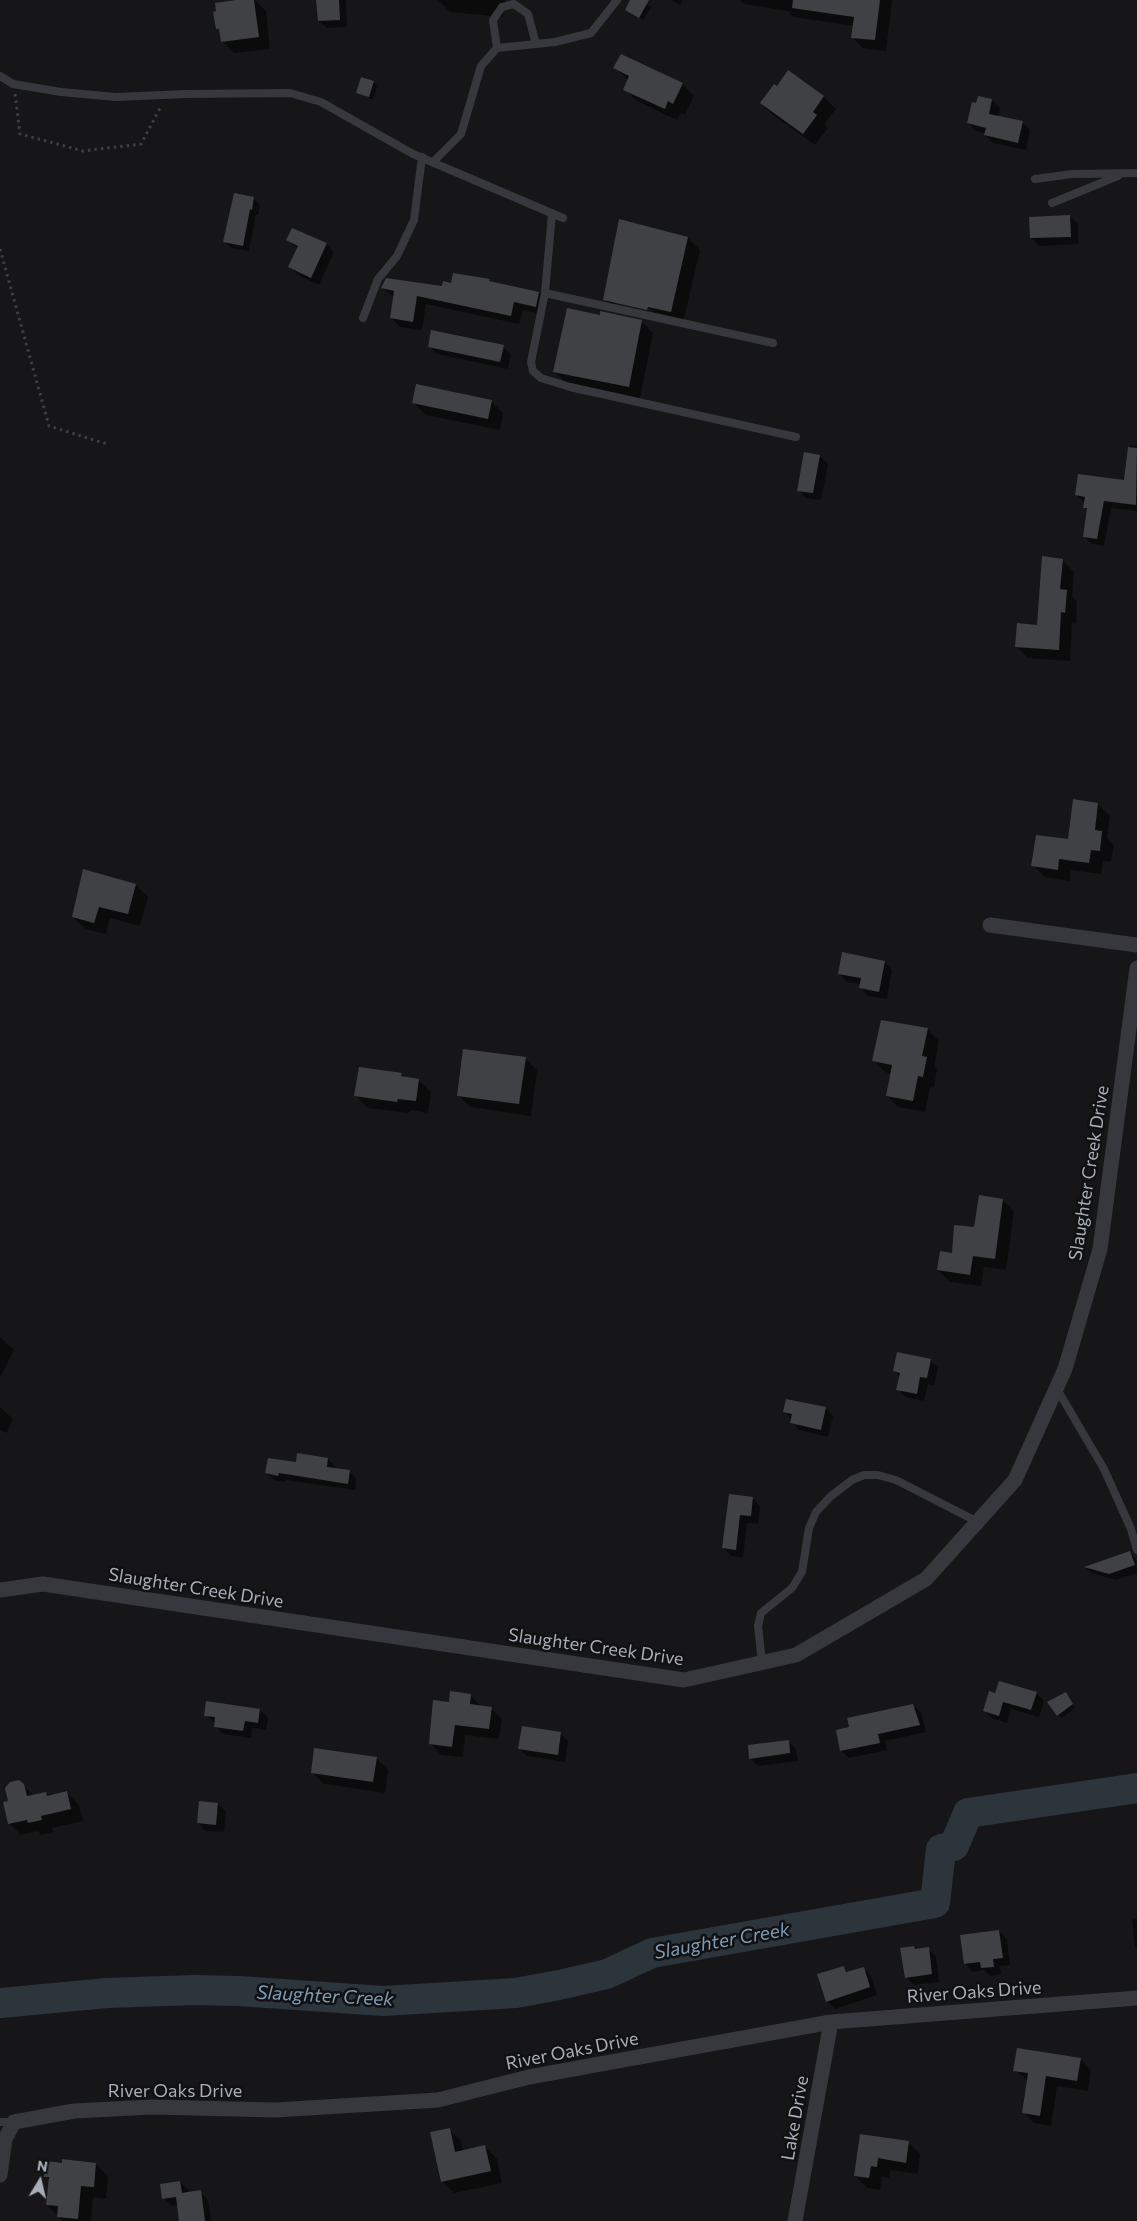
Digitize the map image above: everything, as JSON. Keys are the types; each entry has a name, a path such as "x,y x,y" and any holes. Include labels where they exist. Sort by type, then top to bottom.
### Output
{"street":[{"path":"990,926 1137,945"},
{"name":"Slaughter Creek Drive","path":"0,1590 43,1584 684,1680 796,1655 926,1579 1015,1480 1057,1390 1100,1249 1137,968"},
{"name":"River Oaks Drive","path":"7,2122 74,2111 152,2107 276,2110 438,2100 528,2077 831,2022 1137,1998"},
{"name":"Lake Drive","path":"795,2221 831,2022"},
{"path":"0,2175 7,2122"}],"lane":[{"path":"432,162 461,134 481,66 497,48 555,42 591,33 617,0"},
{"path":"497,48 492,20 502,7 514,4 528,14 536,44"},
{"path":"0,76 13,84 61,92 116,97 290,93 321,102 432,162 563,218"},
{"path":"363,318 378,280 397,256 414,220 422,157"},
{"path":"1034,179 1072,174 1137,173"},
{"path":"1052,203 1122,174"},
{"path":"552,214 545,293 531,362 533,372 541,378 570,387 796,437"},
{"path":"545,293 773,343"},
{"path":"1057,1390 1104,1469 1131,1529 1137,1550"},
{"path":"762,1662 758,1626 762,1613 792,1588 802,1572 809,1528 816,1512 831,1496 852,1480 864,1475 896,1480 978,1522"}],"path":[{"path":"13,84 20,134 83,151 141,144 167,95"},
{"path":"0,249 49,426 107,444"}],"building":[{"path":"254,0 259,37 221,42 213,12 216,11 215,3"},
{"path":"316,0 339,0 340,20 318,21"},
{"path":"630,0 649,0 639,18 625,10"},
{"path":"793,0 880,0 875,40 851,38 854,17 792,8"},
{"path":"621,54 683,83 673,104 668,101 665,109 623,90 629,76 613,68"},
{"path":"788,70 824,96 813,112 817,115 803,134 760,103 774,84 777,86"},
{"path":"361,77 374,81 369,97 356,93"},
{"path":"978,96 992,99 989,114 1023,121 1018,143 984,135 986,128 967,123 972,102 976,103"},
{"path":"234,193 254,197 243,246 223,242"},
{"path":"1070,215 1071,237 1030,238 1029,217"},
{"path":"619,219 688,237 671,312 648,307 647,310 603,300"},
{"path":"292,228 327,243 311,278 288,267 298,246 286,240"},
{"path":"453,273 490,279 489,281 539,292 536,307 514,302 511,316 417,296 413,322 390,318 394,291 381,288 386,278 442,286 443,281 451,283"},
{"path":"567,308 600,315 600,311 642,320 629,387 553,372"},
{"path":"431,330 504,345 500,362 428,347"},
{"path":"416,384 492,400 488,419 412,403"},
{"path":"1128,447 1137,448 1136,505 1104,501 1097,539 1083,537 1087,508 1083,508 1085,497 1075,495 1078,474 1124,480"},
{"path":"804,452 820,455 813,493 797,491"},
{"path":"1042,556 1063,559 1060,589 1067,590 1065,613 1061,612 1059,650 1015,647 1017,623 1037,625"},
{"path":"1073,799 1098,803 1095,830 1102,831 1100,851 1091,850 1089,863 1059,859 1058,870 1031,866 1036,835 1068,839"},
{"path":"83,869 136,884 128,914 99,907 94,923 72,917"},
{"path":"842,952 885,961 879,992 859,988 861,978 838,974"},
{"path":"881,1020 928,1028 922,1056 927,1057 923,1077 918,1076 913,1101 886,1096 892,1065 872,1061"},
{"path":"463,1049 526,1057 519,1104 457,1096"},
{"path":"359,1067 402,1073 401,1076 419,1079 416,1101 398,1099 397,1102 354,1096"},
{"path":"979,1195 1003,1199 995,1259 973,1256 970,1275 937,1270 940,1251 952,1253 954,1225 974,1227"},
{"path":"897,1352 931,1359 927,1378 920,1377 917,1394 896,1390 900,1373 893,1371"},
{"path":"786,1399 826,1407 821,1430 790,1423 792,1414 783,1412"},
{"path":"297,1453 328,1458 327,1467 350,1470 348,1484 279,1473 278,1476 265,1473 268,1458 296,1462"},
{"path":"729,1494 753,1497 751,1516 740,1515 736,1550 722,1548"},
{"path":"1130,1551 1135,1565 1109,1574 1084,1567"},
{"path":"999,1681 1037,1692 1031,1710 1003,1702 999,1716 983,1711 989,1691 995,1693"},
{"path":"450,1691 471,1694 470,1704 492,1707 489,1729 455,1725 452,1747 429,1744 433,1700 449,1702"},
{"path":"1066,1692 1073,1704 1057,1716 1047,1702"},
{"path":"206,1701 260,1709 258,1723 245,1721 243,1731 214,1727 215,1717 204,1716"},
{"path":"913,1704 920,1725 878,1734 880,1743 840,1751 836,1730 849,1727 847,1718"},
{"path":"522,1726 561,1732 558,1755 518,1749"},
{"path":"789,1740 790,1753 749,1759 748,1745"},
{"path":"314,1748 377,1757 373,1782 311,1773"},
{"path":"19,1780 24,1784 27,1796 46,1792 47,1796 67,1791 71,1809 41,1816 42,1820 28,1823 27,1820 8,1824 3,1802 8,1801 5,1788 10,1782"},
{"path":"199,1801 218,1803 216,1825 197,1823"},
{"path":"999,1930 1003,1958 993,1959 994,1967 981,1968 980,1962 964,1964 960,1935"},
{"path":"914,1946 915,1949 929,1947 932,1974 905,1978 900,1948"},
{"path":"844,1966 846,1972 864,1967 870,1987 826,2002 817,1974"},
{"path":"1017,2048 1081,2058 1077,2081 1046,2076 1040,2116 1022,2113 1028,2073 1013,2071"},
{"path":"450,2128 455,2152 485,2145 491,2171 441,2182 430,2132"},
{"path":"860,2134 909,2141 906,2163 878,2158 877,2167 871,2166 869,2178 854,2176"},
{"path":"62,2159 96,2163 94,2187 81,2186 78,2219 57,2217 58,2206 46,2205 49,2177 44,2177 46,2161 62,2163"},
{"path":"180,2181 182,2193 201,2190 205,2221 179,2221 176,2197 162,2199 160,2184"}],"waterway":[{"name":"Slaughter Creek","path":"0,2003 107,1993 194,1990 239,1991 383,2001 516,1993 559,1985 607,1974 652,1953 935,1903 941,1849 954,1846 968,1813 1137,1788"}]}
